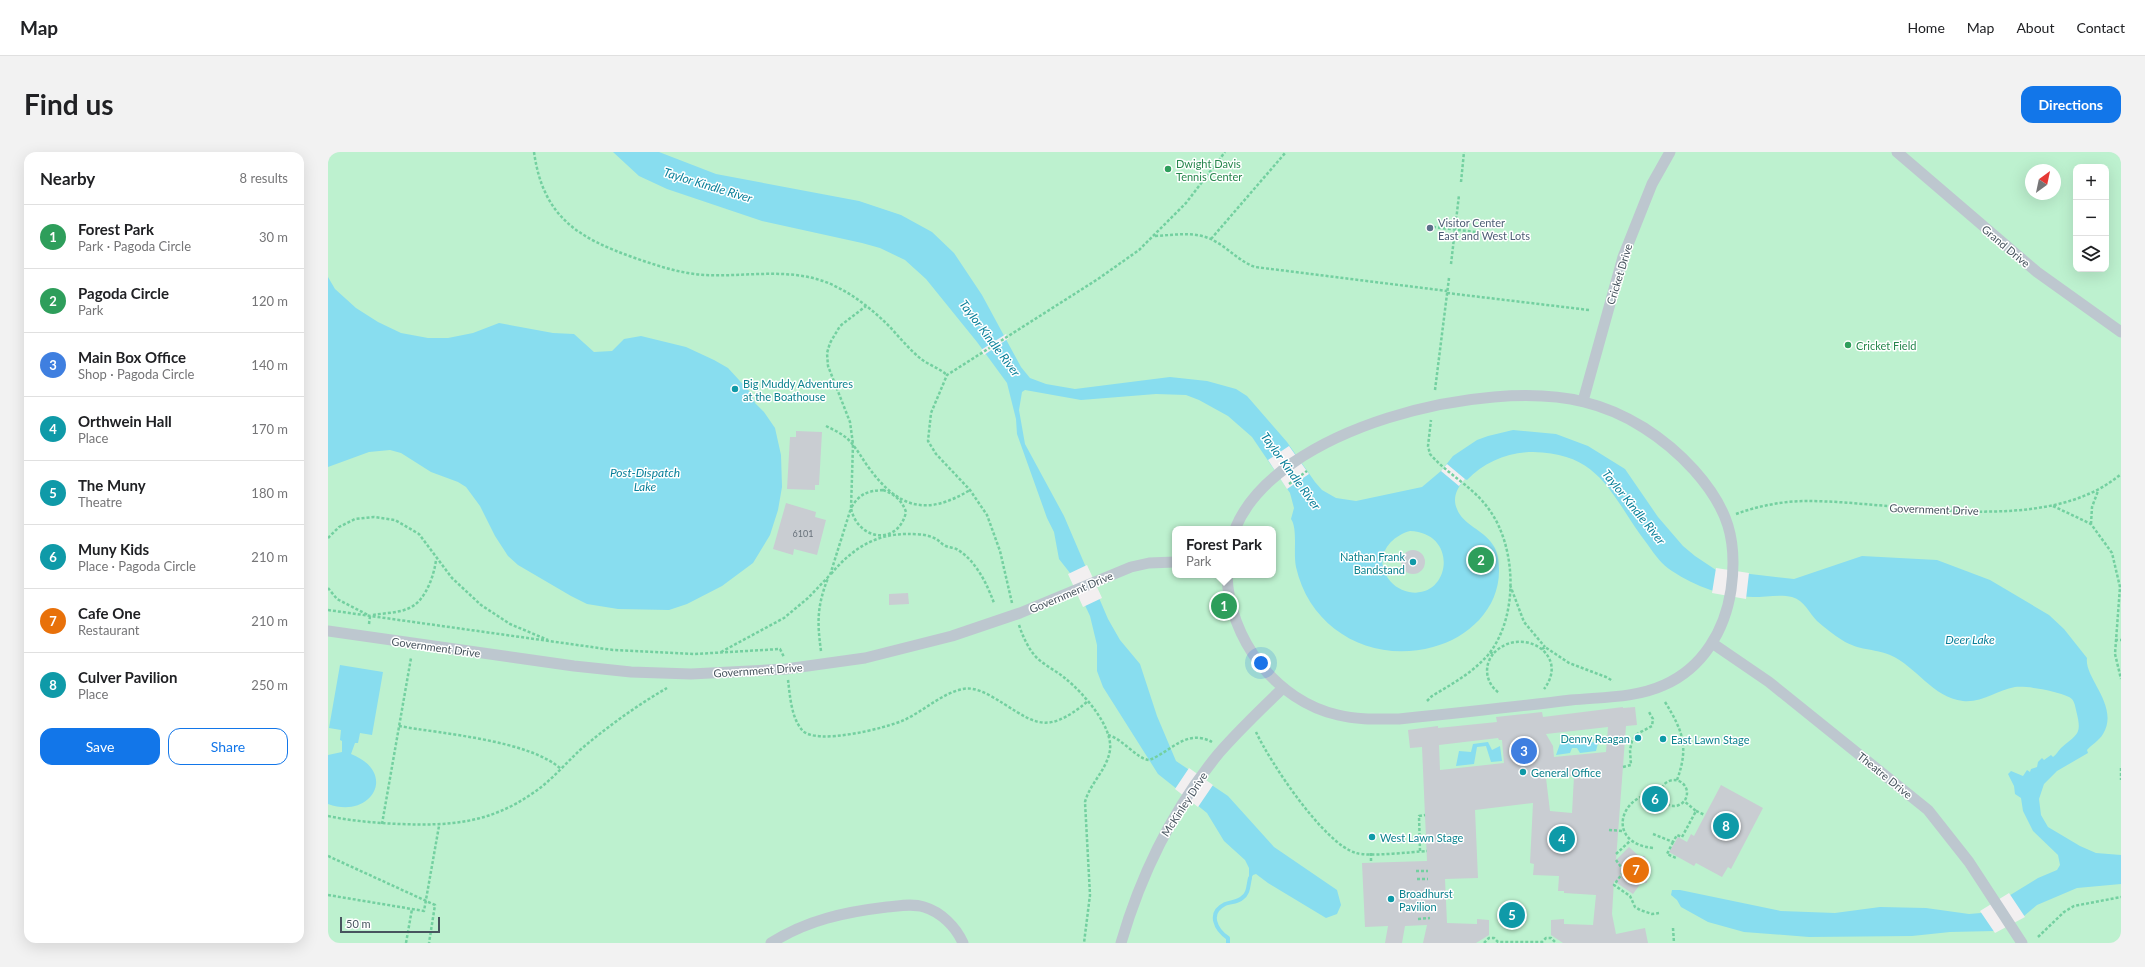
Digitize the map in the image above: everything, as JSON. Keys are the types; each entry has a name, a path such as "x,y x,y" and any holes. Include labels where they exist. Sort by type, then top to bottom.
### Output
{"street":[{"name":"Cricket Drive","path":"1584,401 1623,257 1652,184 1670,152"},
{"name":"Grand Drive","path":"1897,152 2036,272 2121,332"},
{"path":"1228,578 1231,602 1236,622 1258,660 1283,688 1309,704 1339,715 1378,719 1424,716 1623,695 1650,690 1664,685 1688,670 1712,643 1721,628 1729,602 1734,565 1733,544 1730,530 1722,511 1709,488 1685,461 1669,446 1640,425 1610,410 1584,401 1562,397 1525,395 1481,399 1433,406 1407,412 1365,426 1328,442 1278,475 1254,496 1240,517 1236,526"},
{"name":"Government Drive","path":"328,631 574,666 631,672 691,674 738,673 842,662 920,646 1009,618 1131,567 1149,563 1172,562"},
{"name":"Theatre Drive","path":"1712,643 1769,682 1928,810 1952,838 2022,943"},
{"name":"McKinley Drive","path":"1121,943 1139,890 1152,860 1185,800 1203,774 1232,738 1283,688"},
{"path":"771,943 796,929 828,917 861,910 912,905 923,906 941,915 956,931 963,943"}],"path":[{"path":"534,152 542,185 558,214 575,230 603,245 658,266 684,272 705,275 763,274 805,276 839,288 866,306 922,360 947,375"},
{"path":"1012,604 994,533 987,516 970,490 936,454 928,440 931,413 947,375 1098,279 1154,236 1186,203 1225,152"},
{"path":"1211,239 1286,152"},
{"path":"1461,182 1464,152"},
{"path":"1451,264 1459,195"},
{"path":"1433,227 1476,232"},
{"path":"1154,236 1193,234 1211,239 1241,260 1255,266 1589,310"},
{"path":"1435,390 1449,278"},
{"path":"821,651 818,614 821,598 830,575 850,508 853,444 850,422 827,359 830,342 840,326 866,306"},
{"path":"1427,701 1432,696 1468,674 1490,652 1504,624 1508,608 1510,582 1506,546 1498,525 1485,504 1433,457 1429,450 1431,420"},
{"path":"720,652 784,618 808,598 840,562 860,546 897,530 905,518 906,512 904,505 869,468 853,444 826,426"},
{"path":"1285,486 1307,471"},
{"name":"Government Drive","path":"1741,512 1784,502 1807,501 1941,510 1987,511 2053,506 2067,503 2098,490 2121,474"},
{"path":"850,508 858,497 869,491 883,490 925,507 952,501 970,490"},
{"path":"2092,524 2092,508 2098,490"},
{"path":"2053,506 2092,524 2112,553 2119,578 2120,593 2115,640 2116,663 2121,679"},
{"path":"850,508 860,527 869,533 926,536 937,539 944,546 958,550 966,557 983,578 994,603"},
{"path":"328,538 338,527 355,519 374,516 405,525 419,534 436,560 466,593 495,615 531,634 552,642"},
{"path":"328,588 337,599 370,616 409,609 425,592 434,573 436,560"},
{"path":"1510,582 1524,622 1544,648 1549,658 1552,669 1551,677 1544,689"},
{"path":"328,610 583,647 654,653 695,654 780,649 784,656"},
{"path":"369,624 370,616"},
{"path":"1020,627 1026,642 1037,658 1073,685 1088,701 1108,735 1110,747 1107,760 1087,795 1085,802 1090,895 1084,943"},
{"path":"2115,640 2121,640"},
{"path":"1500,693 1490,684 1487,676 1487,666 1493,654 1505,644 1516,641 1528,642 1544,648 1569,663 1613,681"},
{"path":"382,824 411,658"},
{"path":"788,681 792,703 798,723 806,733 815,736 842,735 888,726 903,721 948,695 963,689 978,690 1027,719 1043,723 1061,719 1088,701"},
{"path":"328,816 382,824 438,826 468,822 504,809 534,793 609,726 667,688"},
{"path":"1665,702 1679,725 1684,746 1683,761 1677,780"},
{"path":"1623,767 1631,765 1630,745 1634,737 1652,726 1653,719 1649,712"},
{"path":"399,726 520,748 544,758 560,769"},
{"path":"1256,732 1286,783 1321,826 1335,839 1355,853 1427,851"},
{"path":"1108,735 1119,739 1142,758 1149,760 1176,743 1186,739 1197,738 1212,742"},
{"path":"2121,768 2121,780"},
{"path":"1677,780 1682,783 1686,789 1684,801 1678,805 1670,804 1664,800 1662,793 1667,782 1677,780"},
{"path":"1653,848 1638,846 1630,841 1623,831 1625,813 1632,802 1647,794 1662,793"},
{"path":"1684,801 1696,811 1705,815"},
{"path":"1676,858 1667,854 1677,835 1682,837 1696,811"},
{"path":"1420,851 1419,816 1425,815"},
{"path":"328,895 424,911 438,826"},
{"path":"1609,830 1623,831"},
{"path":"1653,834 1673,842"},
{"path":"1616,854 1630,841"},
{"path":"1371,853 1371,863"},
{"path":"328,856 435,904 429,943"},
{"path":"1616,860 1624,871 1614,885 1630,896 1635,907 1652,914 1659,913"},
{"path":"1416,871 1428,871"},
{"path":"1417,879 1428,879"},
{"path":"2038,938 2064,912 2074,906 2121,897"},
{"path":"406,943 412,909"},
{"path":"1418,919 1430,918"},
{"path":"1673,928 1674,943"},
{"path":"1484,943 1489,938 1494,938 1498,942 1542,942 1546,938 1551,938 1556,943"}],"green space":[{"path":"328,152 2121,152 2121,943 328,943"}],"water":[{"path":"613,152 659,152 716,174 859,201 901,215 932,232 954,253 982,295 1021,367 1030,378 1046,384 1075,389 1170,377 1207,381 1236,389 1247,396 1287,442 1322,490 1336,498 1356,501 1422,487 1441,471 1453,456 1477,440 1488,436 1513,430 1556,434 1588,446 1625,469 1658,517 1683,546 1716,570 1794,579 1862,556 1937,560 1990,580 2049,615 2064,629 2087,658 2091,674 2105,703 2107,724 2103,734 2087,750 2088,753 2057,771 2044,784 2039,799 2041,815 2048,827 2080,846 2096,853 2121,855 2121,884 2077,888 2037,905 2024,916 1994,931 1950,932 1912,936 1809,937 1744,932 1708,922 1681,907 1677,900 1671,895 1672,890 1680,890 1781,911 1835,913 1880,907 1926,908 1969,914 1981,913 2038,878 2057,870 2060,865 2058,855 2033,831 2023,811 2021,798 2015,794 2014,786 2008,774 2011,771 2023,776 2027,770 2030,772 2031,769 2037,767 2038,762 2042,758 2044,760 2051,755 2053,757 2056,755 2061,748 2075,736 2079,729 2079,724 2073,701 2069,697 2043,689 2021,687 2008,689 1977,700 1963,701 1952,699 1934,688 1908,666 1890,655 1848,644 1817,621 1804,604 1792,597 1742,597 1721,593 1691,582 1668,569 1659,560 1614,496 1591,470 1575,460 1557,454 1533,452 1524,452 1506,456 1489,463 1467,480 1465,479 1456,493 1455,501 1460,515 1489,540 1495,548 1498,557 1498,585 1494,598 1479,620 1458,637 1433,647 1410,651 1388,651 1367,646 1347,637 1329,624 1315,608 1303,589 1295,561 1295,535 1291,519 1294,508 1290,493 1252,437 1228,416 1199,400 1186,395 1156,394 1081,400 1025,390 1022,392 1019,410 1025,444 1064,516 1108,619 1120,640 1140,664 1157,716 1176,761 1228,796 1274,847 1337,890 1341,905 1337,914 1326,918 1268,883 1256,874 1253,875 1249,882 1249,868 1245,860 1224,841 1207,813 1158,774 1103,687 1097,671 1097,645 1090,616 1070,573 1059,559 1054,532 1047,518 1017,434 1016,419 1007,383 977,342 926,279 905,260 880,248 762,221 667,189 639,176","holes":["1410,531 1426,535 1437,542 1442,553 1444,565 1441,577 1433,586 1423,592 1409,592 1402,590 1393,584 1383,568 1382,560 1387,547 1397,537"]},
{"name":"Post-Dispatch Lake","path":"328,277 335,289 356,308 378,322 401,333 428,338 448,338 473,333 499,323 553,333 574,334 594,352 612,351 624,339 641,336 686,347 728,368 751,393 755,403 764,412 775,428 781,455 782,487 778,510 770,535 753,563 722,586 687,604 669,610 618,609 587,604 518,565 508,556 495,536 480,506 466,487 458,482 431,472 401,453 390,450 369,452 328,467"},
{"path":"340,665 383,672 372,735 360,733 358,743 355,743 351,754 366,762 374,772 376,782 374,792 367,800 356,806 343,807 328,804 328,755 342,752 342,741 340,740 341,730 329,728"},
{"path":"1582,736 1586,741 1598,743 1596,751 1580,753 1577,748 1572,748 1570,753 1556,755 1561,741 1576,742"},
{"path":"1488,742 1492,750 1500,746 1502,761 1491,762 1486,746 1477,747 1474,764 1456,766 1459,751 1471,752 1473,744"}],"pier":[{"path":"1006,334 1009,338 984,355 981,350"},
{"path":"1289,446 1309,474 1287,489 1268,460"},
{"path":"1447,464 1465,479 1459,486 1441,471"},
{"path":"1087,565 1102,598 1083,607 1068,574"},
{"path":"1716,568 1749,573 1746,599 1712,593"},
{"path":"1189,768 1213,785 1198,807 1175,789"},
{"path":"2009,893 2025,917 1995,933 1980,911"}],"building":[{"path":"796,431 822,432 819,485 815,485 815,490 787,489 790,437 796,437"},
{"path":"786,503 816,512 815,517 826,520 817,555 794,549 793,555 773,549"},
{"name":"Nathan Frank Bandstand","path":"1413,550 1418,551 1424,557 1424,567 1418,573 1413,574 1408,573 1402,567 1401,562 1402,557 1408,551"},
{"path":"908,593 909,604 889,605 889,594"},
{"path":"1623,707 1635,707 1637,725 1626,726 1616,860 1629,847 1639,856 1645,856 1647,883 1641,883 1633,894 1614,881 1612,914 1616,934 1645,928 1648,943 1563,943 1551,935 1551,920 1564,919 1564,924 1593,925 1596,895 1564,893 1564,891 1558,891 1559,876 1533,875 1534,864 1530,863 1533,803 1475,810 1478,878 1445,879 1447,923 1477,924 1477,919 1489,920 1489,935 1476,943 1423,943 1427,925 1405,926 1402,943 1385,943 1388,926 1365,927 1362,863 1427,861 1422,747 1410,748 1408,730 1438,726 1438,728 1497,722 1496,717 1542,712 1543,717","holes":["1608,727 1606,752 1554,757 1553,746 1546,734","1498,738 1499,740 1502,740 1504,763 1440,770 1439,745","1574,776 1572,813 1550,811 1546,778"]},
{"path":"1721,785 1763,808 1731,869 1728,867 1722,877 1696,863 1694,866 1669,852 1678,837 1687,842 1691,834 1694,836"}],"waterway":[{"path":"1228,943 1228,938 1220,931 1215,921 1216,912 1225,904 1238,900 1244,896 1248,889 1250,878"}],"place":[{"name":"Dwight Davis Tennis Center","path":"1168,169"},
{"name":"Visitor Center East and West Lots","path":"1430,228"},
{"name":"Cricket Field","path":"1848,345"},
{"name":"Big Muddy Adventures at the Boathouse","path":"735,389"},
{"name":"Pagoda Circle","path":"1481,560"},
{"name":"Nathan Frank Bandstand","path":"1413,562"},
{"name":"Forest Park","path":"1224,606"},
{"name":"Denny Reagan","path":"1638,738"},
{"name":"East Lawn Stage","path":"1663,739"},
{"name":"Main Box Office","path":"1524,751"},
{"name":"General Office","path":"1523,772"},
{"name":"Muny Kids","path":"1655,799"},
{"name":"Culver Pavilion","path":"1726,826"},
{"name":"West Lawn Stage","path":"1372,837"},
{"name":"Orthwein Hall","path":"1562,839"},
{"name":"Cafe One","path":"1636,870"},
{"name":"Broadhurst Pavilion","path":"1391,899"},
{"name":"The Muny","path":"1512,915"}],"water label":[{"name":"Taylor Kindle River","path":"708,185"},
{"name":"Taylor Kindle River","path":"990,338"},
{"name":"Taylor Kindle River","path":"1291,471"},
{"name":"Taylor Kindle River","path":"1634,507"},
{"name":"Deer Lake","path":"1970,639"}]}
